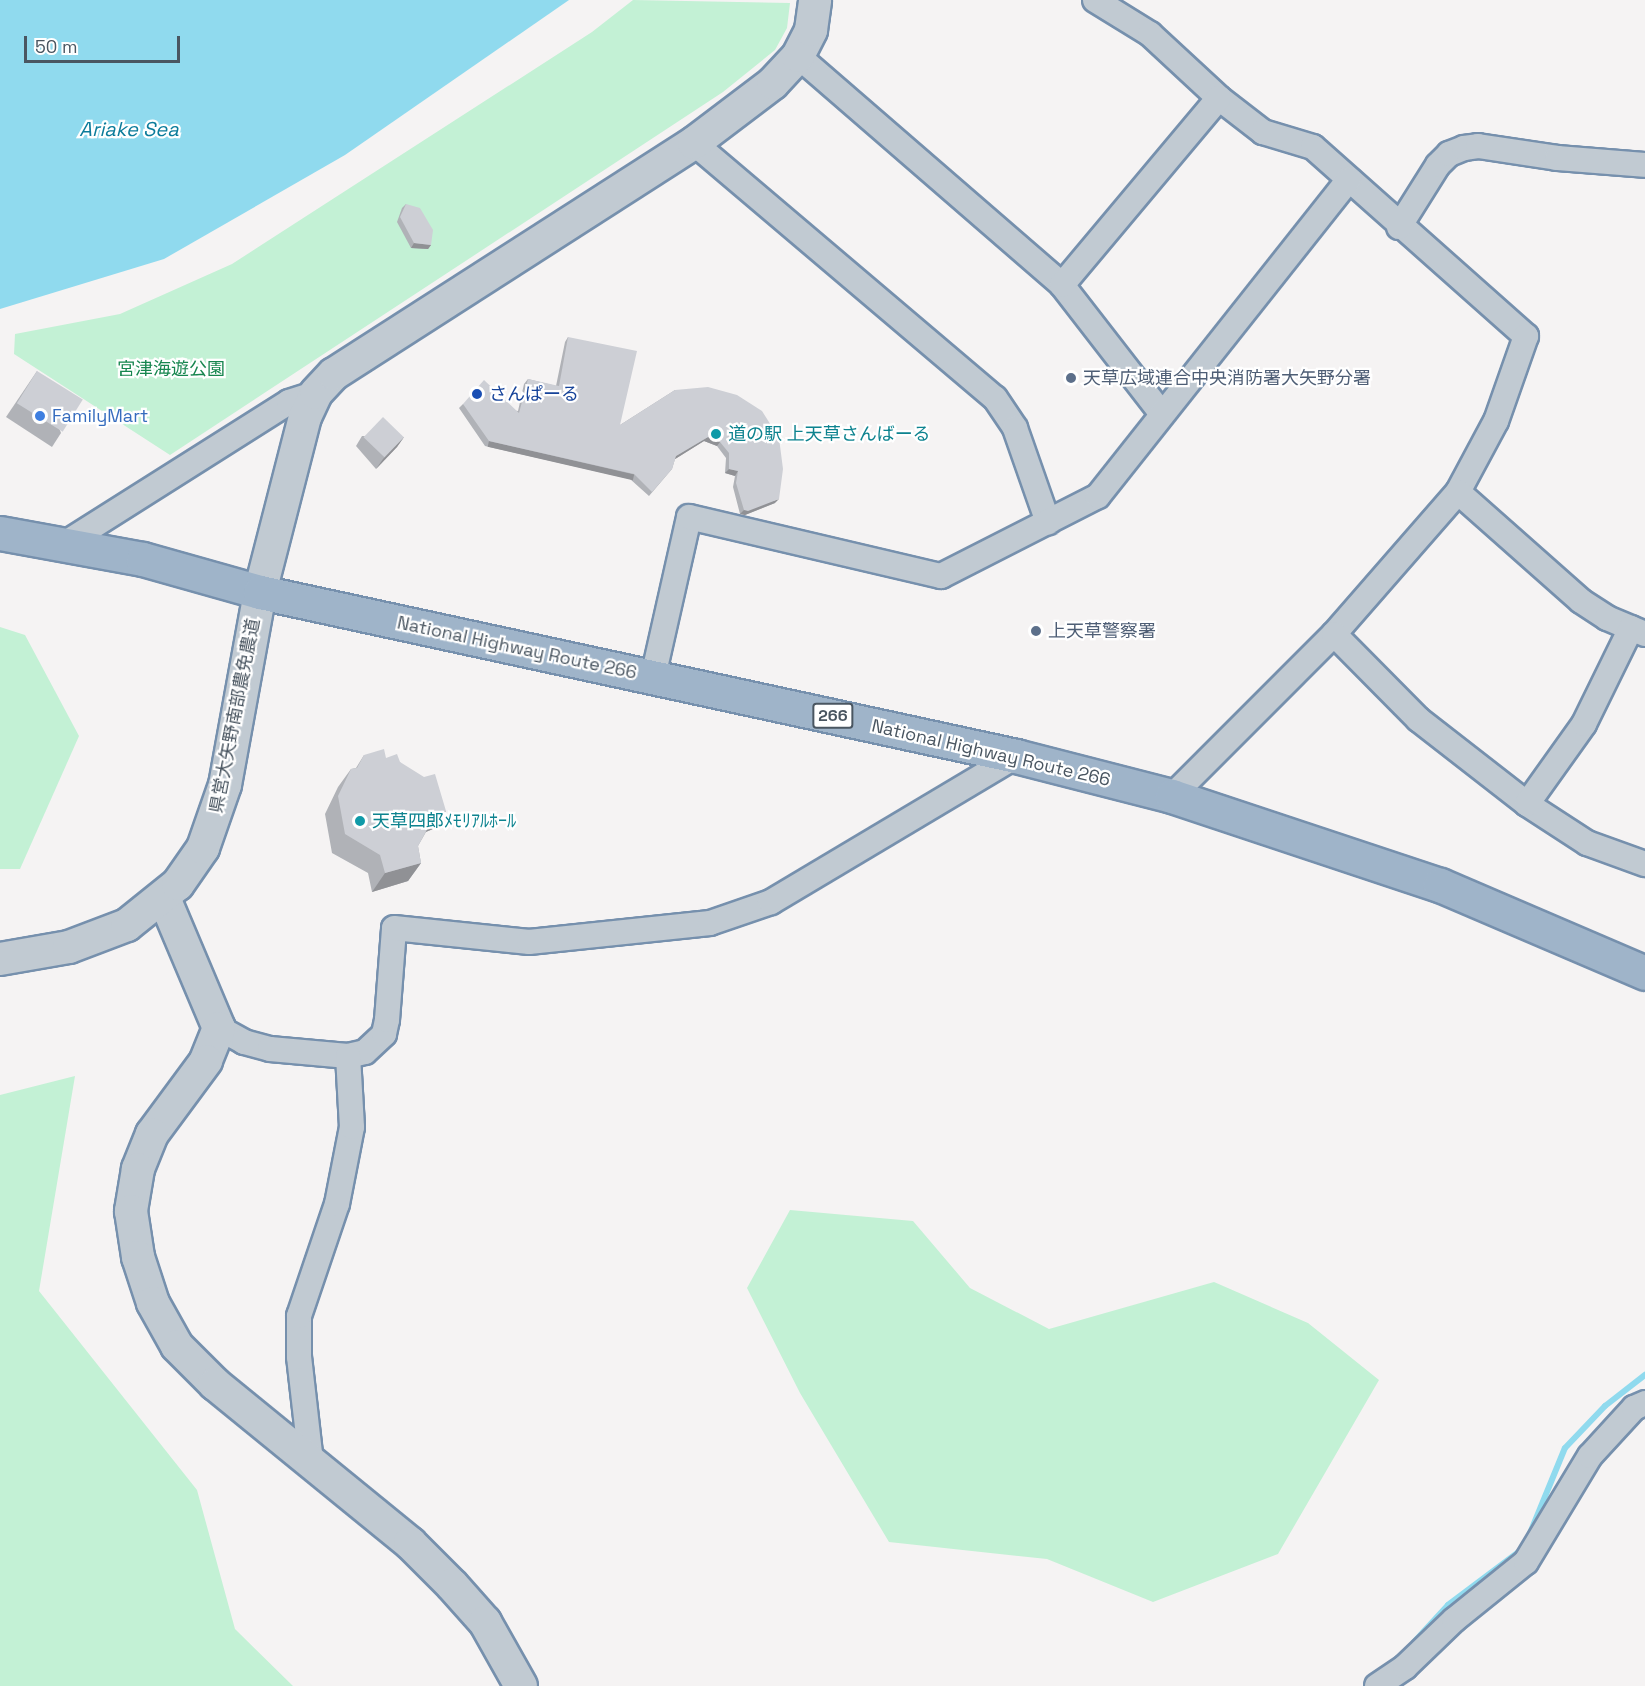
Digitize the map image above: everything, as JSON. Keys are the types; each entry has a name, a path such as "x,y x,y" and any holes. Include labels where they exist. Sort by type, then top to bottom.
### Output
{"highway":[{"name":"National Highway Route 266","path":"0,533 66,543 143,559 260,592 1016,756 1172,796 1440,885 1645,973"}],"street":[{"path":"66,543 289,402 316,393 334,374 694,143 773,83 798,56 811,30 815,0"},
{"path":"1095,0 1150,34 1218,98 1263,132 1313,147 1399,227 1526,336 1496,421 1458,492 1334,634 1172,796"},
{"path":"798,56 1062,285 1162,414"},
{"path":"1062,285 1218,98"},
{"path":"694,143 995,398 1016,428 1048,522"},
{"path":"1399,227 1438,165 1449,154 1464,148 1478,146 1557,158 1645,165"},
{"path":"653,677 689,517 942,576 1098,496 1349,179"},
{"name":"県営大矢野南部農免農道","path":"0,959 69,947 126,925 164,898 189,870 215,821 232,750 260,592 305,417 316,393"},
{"path":"1458,492 1581,601 1638,631 1584,724 1527,804"},
{"path":"1334,634 1418,719 1527,804 1587,843 1645,864"},
{"path":"164,898 219,1028 244,1042 270,1049 348,1056 365,1052 384,1034 394,928 529,942 710,923 771,902 1016,756"},
{"path":"219,1028 206,1061 152,1134 138,1169 131,1211 138,1257 153,1304 177,1346 215,1384 410,1543 452,1585 485,1622 521,1686"},
{"path":"311,1462 299,1357 300,1316 342,1182 352,1128 348,1056"},
{"path":"1377,1686 1406,1667 1454,1620 1526,1562 1590,1456 1634,1408 1645,1402"}],"green space":[{"name":"宮津海遊公園","path":"633,0 790,3 787,28 775,50 723,92 170,455 14,354 15,334 120,314 232,264 592,32"},
{"path":"0,627 25,635 79,736 20,869 0,869"},
{"path":"75,1076 39,1291 197,1490 235,1629 293,1686 0,1686 0,1095"},
{"path":"790,1210 913,1221 970,1288 1049,1329 1214,1282 1308,1323 1379,1380 1278,1554 1153,1602 1047,1559 889,1542 800,1393 747,1288"}],"water":[{"name":"Ariake Sea","path":"0,0 569,0 345,155 164,259 0,309"}],"building":[{"path":"406,204 420,208 433,230 431,245 414,243 400,217"},
{"path":"568,337 637,351 620,425 675,390 708,387 737,395 762,411 779,438 783,469 779,499 748,511 744,510 736,483 738,471 729,469 729,453 720,442 708,437 676,456 672,469 652,492 634,474 489,441 463,404 484,380 519,413 528,379 559,386"},
{"path":"37,371 83,400 63,432 17,403"},
{"path":"383,417 404,437 384,457 364,437"},
{"path":"384,749 386,758 397,754 400,762 424,777 435,774 446,811 435,815 418,846 421,863 385,873 380,855 345,834 338,796 351,769 357,768 364,755"}],"waterway":[{"path":"1528,1538 1565,1448 1605,1406 1645,1375"},
{"path":"1414,1642 1448,1605 1524,1548"}],"place":[{"name":"天草広域連合中央消防署大矢野分署","path":"1071,378"},
{"name":"さんぱーる","path":"477,394"},
{"name":"FamilyMart","path":"40,416"},
{"name":"道の駅 上天草さんばーる","path":"716,434"},
{"name":"上天草警察署","path":"1036,631"},
{"name":"天草四郎ﾒﾓﾘｱﾙﾎｰﾙ","path":"360,821"}]}
